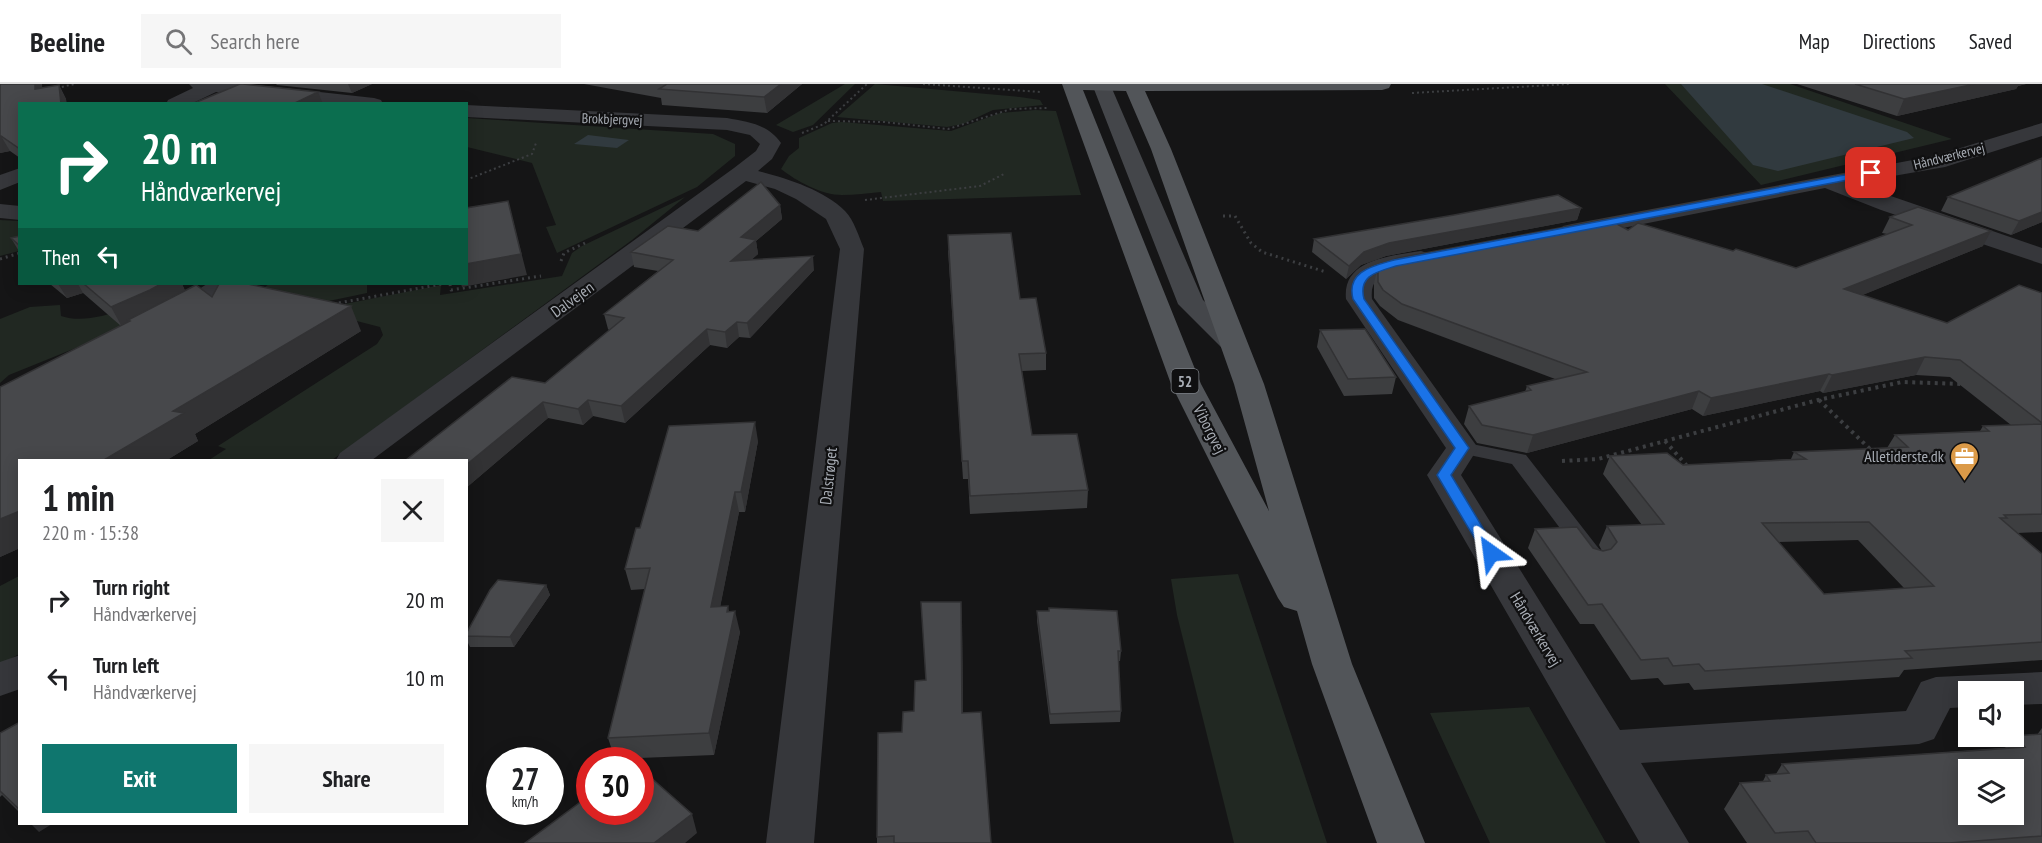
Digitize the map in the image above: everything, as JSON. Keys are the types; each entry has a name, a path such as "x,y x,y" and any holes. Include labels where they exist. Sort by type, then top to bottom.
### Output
{"main road":[{"path":"1076,92 1101,84 1192,87 1382,84"},
{"path":"1101,84 1170,259 1191,304 1233,343"},
{"name":"Viborgvej","path":"1131,85 1161,149 1249,384 1332,664 1401,843"},
{"name":"Viborgvej","path":"1076,92 1186,384 1332,664"}],"street":[{"path":"178,102 205,85 356,102"},
{"name":"Brokbjergvej","path":"468,111 727,124 763,135"},
{"name":"Håndværkervej","path":"1543,237 1827,181 1937,162 2039,133"},
{"name":"Dalvejen","path":"353,459 765,155 770,147 763,135"},
{"name":"Dalstrøget","path":"742,173 783,184 836,215 852,249 790,843"},
{"path":"0,183 18,175"},
{"path":"1827,181 1889,205 2042,256"},
{"path":"0,211 18,213"},
{"path":"1450,254 1382,266 1366,273 1359,280 1356,289 1359,299 1462,448"},
{"path":"151,328 218,290 220,285"},
{"name":"Håndværkervej","path":"1462,448 1444,475 1665,843"},
{"path":"0,680 18,671"},
{"path":"1608,748 1918,728 1936,693 2042,688"}],"lane":[{"path":"1462,448 1519,459 1595,560"}],"path":[{"path":"52,89 75,84"},
{"path":"763,135 812,131 828,121 867,84"},
{"path":"828,121 884,122 948,129 1076,92"},
{"path":"468,179 531,154 535,144 574,118"},
{"path":"820,204 944,192 980,186 1006,173"},
{"path":"1185,217 1235,216 1251,243 1262,252 1300,266 1359,280"},
{"path":"561,263 564,253 595,238"},
{"path":"0,259 18,254"},
{"path":"450,285 451,290 545,275"},
{"path":"331,304 436,285"},
{"path":"1893,377 1902,382"},
{"path":"1519,459 1598,459 1818,400 1902,382 1969,385"},
{"path":"1818,400 1878,457"},
{"path":"1665,441 1695,474"}],"shaded area":[{"path":"845,84 855,84 813,125 793,132 776,125"},
{"path":"875,84 1020,97 1040,100 1043,105 993,110 963,124 947,127 837,117"},
{"path":"1665,84 1790,84 1952,139 1761,185"},
{"path":"1681,84 1762,84 1907,132 1914,138 1778,171 1753,165"},
{"path":"1056,111 1081,195 883,201 881,192 842,195 826,193 794,178 781,169 789,156 799,148 799,138 832,123 951,131 1000,113"},
{"path":"468,118 713,134 735,144 735,156 697,187 557,253 546,227 556,225 532,163 468,147"},
{"path":"588,135 629,140 617,148 574,144"},
{"path":"685,197 632,240 333,459 211,459 226,449 218,446 377,344 383,335 380,327 314,310 441,285 440,295 562,276 572,253 582,246"},
{"path":"0,220 18,221 18,251 0,256"},
{"path":"268,285 367,285 367,293 305,306 243,303"},
{"path":"167,292 135,324 9,375 0,383 0,319 30,307 60,305 61,316 74,319 101,316"},
{"path":"1238,574 1327,843 1234,843 1177,615 1171,579"},
{"path":"18,577 18,655 0,665 0,586"},
{"path":"1529,707 1606,843 1490,843 1430,713"}],"building":[{"path":"0,84 35,84 35,89 59,85 61,102 18,102 18,148 0,136"},
{"path":"240,84 318,92 297,102 197,102"},
{"path":"667,84 781,84 764,97 659,89"},
{"path":"1855,84 1975,84 1904,99"},
{"path":"2042,158 2042,212 2019,221 1948,197"},
{"path":"761,182 780,205 741,237 756,240 731,261 813,256 747,323 737,322 725,332 707,329 621,406 588,400 578,409 543,402 468,463 468,459 407,459 512,377 545,383 624,318 604,314 673,260 631,252 668,226 698,231"},
{"path":"1558,195 1581,208 1389,243 1364,252 1349,266 1314,239 1454,215"},
{"path":"508,201 521,254 468,264 468,208"},
{"path":"1918,207 1991,231 1844,289 1947,323 2019,285 2042,293 2042,423 1960,360 1925,357 1711,398 1699,391 1533,435 1482,425 1469,406 1531,390 1527,386 1587,372 1402,304 1383,290 1378,282 1378,267 1398,258 1608,219 1628,230 1638,223 1733,251 1736,249 1796,268 1912,225 1890,217"},
{"path":"1011,233 1020,299 1036,298 1046,353 1019,354 1032,435 1077,434 1088,490 970,496 968,461 962,461 948,235"},
{"path":"18,236 18,244 11,238"},
{"path":"85,285 159,285 150,290 111,307"},
{"path":"196,285 212,297 218,285 253,285 351,306 173,411 184,413 106,459 18,459 18,512 0,519 0,387"},
{"path":"1365,329 1396,377 1348,379 1320,330"},
{"path":"755,422 741,492 735,492 711,607 728,606 727,612 735,611 709,733 608,738 650,568 625,569 636,528 640,528 669,426"},
{"path":"2042,424 2042,514 2004,515 2007,518 2000,518 2042,554 2042,642 1905,651 1912,658 1705,671 1699,664 1673,666 1668,658 1641,660 1602,604 1588,605 1535,529 1577,527 1593,548 1603,551 1611,549 1617,542 1607,526 1664,524 1610,456 1667,453 1683,465 1806,459 1794,452 1908,447 1895,435 1989,431 1983,426","holes":["1869,522 1934,586 1824,594 1762,523"]},
{"path":"498,580 546,585 510,637 468,636 468,630"},
{"path":"921,602 961,602 962,713 981,712 991,843 894,843 894,836 877,837 878,733 902,732 903,712 914,711 915,681 926,680"},
{"path":"1049,608 1117,611 1121,651 1118,651 1121,711 1050,714 1037,611 1049,611"},
{"path":"18,723 18,808 0,791 0,733"},
{"path":"2042,734 2042,836 1949,843 1816,843 1808,831 1775,833 1740,783 1770,781 1766,775 1789,773 1782,764 2025,747 2024,735"},
{"path":"654,780 692,814 654,843 525,843 549,825 564,825 564,814 576,805 576,825 654,825"}],"place":[{"name":"Alletiderste.dk","path":"1965,482"}],"route":[{"path":"1491,553 1444,475 1462,448 1359,299 1356,289 1359,280 1366,273 1382,266 1871,173"}]}
